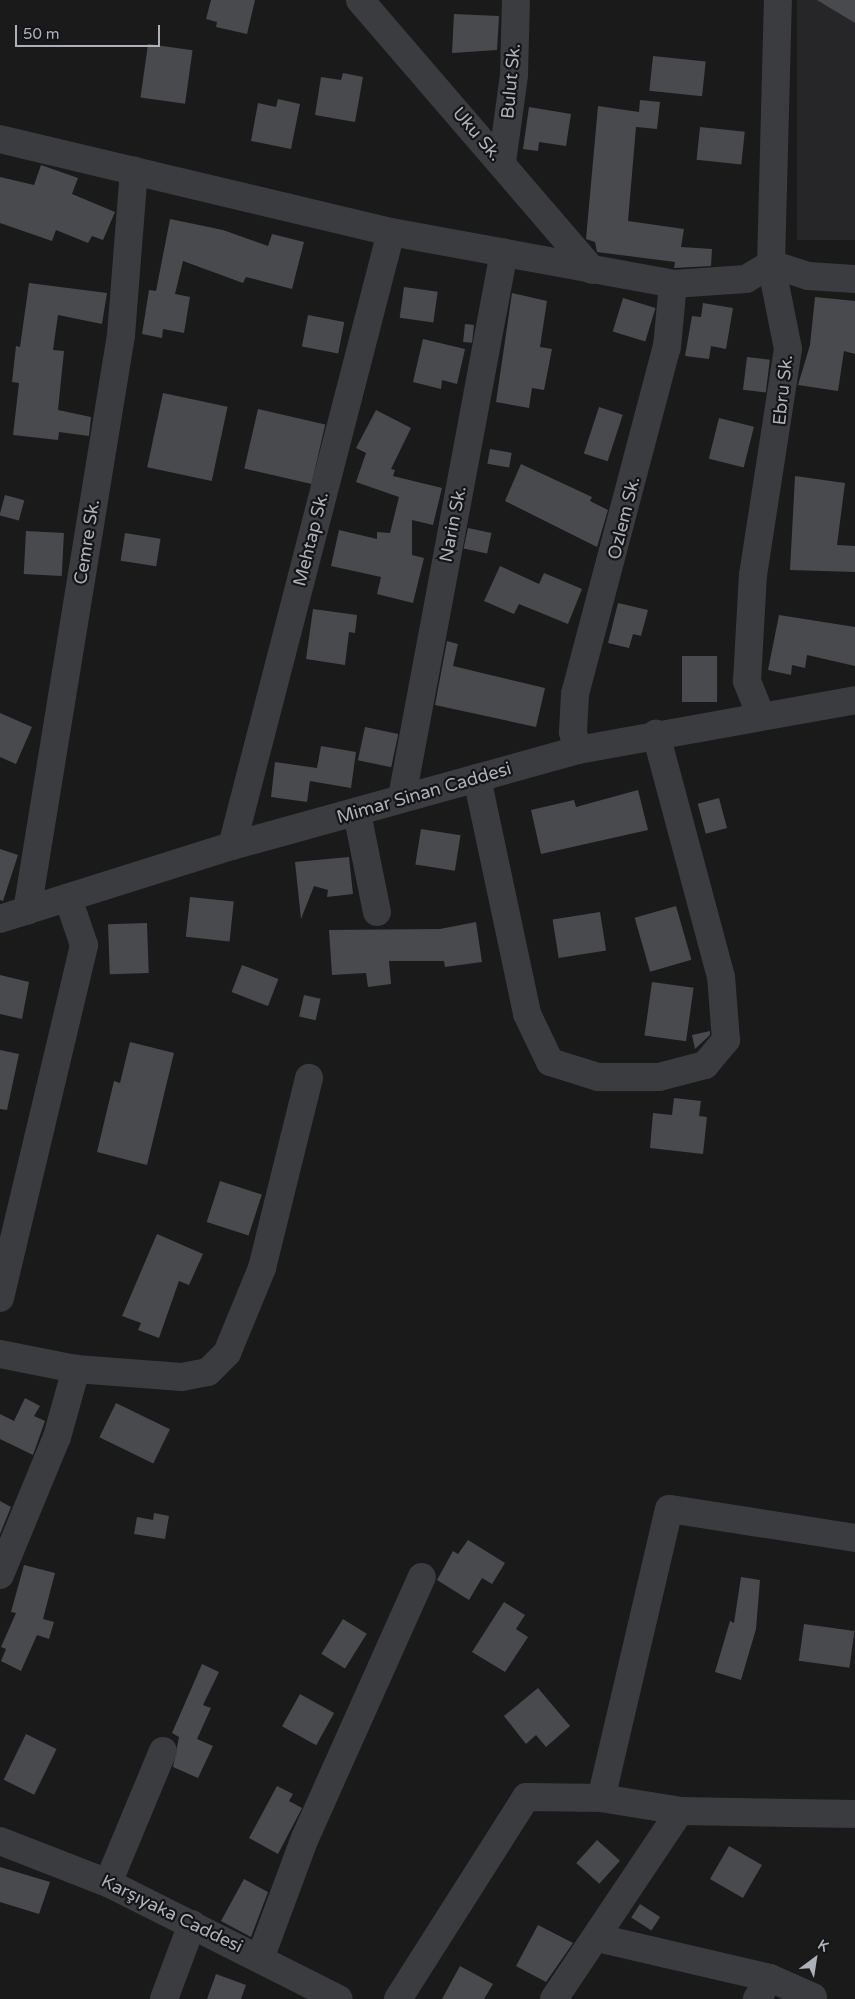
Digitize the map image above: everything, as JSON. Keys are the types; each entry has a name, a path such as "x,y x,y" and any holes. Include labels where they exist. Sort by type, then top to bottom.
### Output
{"street":[{"name":"Uku Sk.","path":"360,0 502,162 592,270"},
{"name":"Bulut Sk.","path":"502,162 514,75 516,0"},
{"name":"Ebru Sk.","path":"761,716 747,681 754,575 788,349 771,264 778,0"},
{"path":"0,139 391,232 673,284 746,279 771,264 808,276 855,280"},
{"name":"Cemre Sk.","path":"26,911 121,335 134,171"},
{"name":"Mehtap Sk.","path":"232,846 391,232"},
{"name":"Narin Sk.","path":"402,797 504,252"},
{"name":"Ozlem Sk.","path":"578,750 573,732 575,694 667,347 673,284"},
{"name":"Mimar Sinan Caddesi","path":"0,919 232,846 357,813 402,797 578,750 656,734 855,700"},
{"path":"477,778 527,1014 550,1062 598,1077 659,1077 705,1065 726,1040 721,977 656,734"},
{"path":"357,813 377,912"},
{"path":"0,1298 84,945 68,898"},
{"path":"0,1354 76,1369 182,1377 208,1372 226,1352 262,1268 308,1078"},
{"path":"0,1575 58,1437 76,1369"},
{"path":"601,1798 669,1509 855,1538"},
{"path":"260,1956 305,1838 422,1577"},
{"path":"108,1883 164,1751"},
{"path":"398,1999 526,1797 601,1798 680,1811 855,1814"},
{"path":"554,1999 598,1938 680,1811"},
{"name":"Karşıyaka Caddesi","path":"0,1841 108,1883 260,1956 339,1999"},
{"path":"164,1999 192,1924"},
{"path":"598,1938 764,1988 813,1997"}],"shaded area":[{"path":"797,0 855,0 855,240 797,240"}],"building":[{"path":"211,0 255,0 247,34 216,27 217,22 206,19"},
{"path":"817,0 855,0 855,23"},
{"path":"454,14 499,16 497,50 452,53"},
{"path":"148,44 193,50 185,104 140,97"},
{"path":"653,56 706,62 702,96 649,91"},
{"path":"343,73 363,77 355,122 315,115 321,77 341,80"},
{"path":"278,99 300,104 291,149 251,141 258,103 276,107"},
{"path":"640,100 660,102 657,129 636,127 628,221 684,229 681,247 712,249 711,266 674,268 675,262 597,252 595,242 586,239 598,106 639,112"},
{"path":"529,107 571,114 566,146 539,142 538,151 523,149"},
{"path":"700,127 745,132 741,165 697,160"},
{"path":"41,165 78,178 72,194 115,212 103,240 92,236 88,243 56,230 52,241 0,223 0,177 34,185"},
{"path":"170,219 223,230 268,246 272,234 304,242 292,289 246,277 243,283 183,261 175,294 190,297 184,333 163,329 162,338 142,334 149,290 156,291"},
{"path":"29,283 107,293 102,324 58,315 53,350 64,351 58,410 91,417 89,436 59,432 58,440 13,435 19,383 12,382 16,346 20,347"},
{"path":"404,287 438,292 433,322 400,318"},
{"path":"512,293 547,301 540,347 552,349 544,390 532,388 529,408 496,402"},
{"path":"815,297 855,301 855,354 844,351 838,391 798,385 810,345"},
{"path":"623,298 656,308 645,341 613,331"},
{"path":"703,303 733,308 726,349 711,346 709,359 685,356 692,316 701,317"},
{"path":"308,315 344,322 338,353 302,346"},
{"path":"465,324 474,325 472,343 463,342"},
{"path":"423,339 465,349 457,384 442,380 441,389 413,382"},
{"path":"747,357 770,360 766,393 743,390"},
{"path":"163,393 228,407 212,481 147,467"},
{"path":"599,407 623,415 608,461 584,454"},
{"path":"258,409 325,425 312,484 244,468"},
{"path":"376,410 411,428 391,469 395,470 393,476 442,488 433,525 412,520 412,555 424,558 413,603 377,594 381,577 331,566 339,530 377,539 377,532 390,533 399,497 356,482 366,453 356,448"},
{"path":"719,418 754,427 744,467 709,459"},
{"path":"490,449 512,453 509,468 487,464"},
{"path":"521,464 592,497 590,501 608,510 597,547 505,501"},
{"path":"795,476 845,483 837,545 855,546 855,572 790,570"},
{"path":"5,495 24,500 19,520 0,515"},
{"path":"468,528 491,533 487,554 464,549"},
{"path":"26,531 64,533 62,576 24,574"},
{"path":"125,533 161,539 156,566 121,561"},
{"path":"500,566 539,584 544,573 582,589 568,624 519,604 514,614 484,601"},
{"path":"618,603 648,610 641,636 633,634 629,648 608,643"},
{"path":"313,609 357,615 355,633 349,632 345,665 306,659"},
{"path":"779,615 855,627 855,666 807,655 805,668 792,665 791,675 768,670"},
{"path":"447,641 458,644 453,666 545,688 536,727 435,705"},
{"path":"682,656 717,656 717,702 682,702"},
{"path":"0,713 32,727 16,764 0,757"},
{"path":"365,727 398,734 391,767 358,760"},
{"path":"321,746 356,752 351,788 310,781 307,802 271,797 275,762 317,768"},
{"path":"638,790 648,830 541,854 531,810 574,800 576,807"},
{"path":"719,798 727,828 706,834 698,804"},
{"path":"421,829 461,835 455,871 415,865"},
{"path":"0,849 18,855 3,901 0,900"},
{"path":"349,857 353,894 327,897 328,890 314,886 301,919 295,862"},
{"path":"190,897 234,902 230,941 186,937"},
{"path":"676,906 691,960 650,972 635,918"},
{"path":"600,912 606,951 559,958 553,920"},
{"path":"476,922 482,962 445,967 444,961 389,961 391,984 368,987 366,973 332,975 329,930 440,929"},
{"path":"147,923 149,973 110,974 108,924"},
{"path":"242,965 278,979 268,1006 232,992"},
{"path":"0,975 29,982 22,1019 0,1014"},
{"path":"652,982 694,988 686,1041 644,1035"},
{"path":"304,995 321,999 316,1020 299,1016"},
{"path":"710,1031 710,1035 695,1049 692,1035"},
{"path":"130,1042 174,1053 147,1165 97,1152 114,1081 120,1083"},
{"path":"0,1050 19,1054 7,1110 0,1109"},
{"path":"674,1098 701,1101 699,1116 707,1117 703,1154 650,1148 653,1113 672,1115"},
{"path":"220,1181 262,1195 249,1235 207,1222"},
{"path":"157,1234 203,1254 189,1285 179,1281 159,1338 138,1330 141,1323 122,1316"},
{"path":"25,1398 40,1406 34,1416 45,1421 33,1455 0,1439 0,1414 14,1421"},
{"path":"116,1403 170,1429 153,1463 99,1437"},
{"path":"0,1501 11,1507 0,1534"},
{"path":"154,1513 169,1516 165,1539 134,1534 137,1517 153,1520"},
{"path":"468,1540 505,1563 492,1584 482,1578 469,1600 437,1580 453,1551 458,1554"},
{"path":"24,1565 55,1573 43,1619 54,1622 49,1639 37,1635 21,1671 1,1661 6,1649 1,1647 16,1613 11,1612"},
{"path":"741,1577 760,1580 756,1629 741,1680 715,1672 730,1621 734,1623"},
{"path":"504,1602 525,1615 516,1629 528,1637 505,1672 472,1652"},
{"path":"343,1619 367,1634 345,1669 321,1654"},
{"path":"804,1624 855,1631 849,1668 799,1661"},
{"path":"202,1664 219,1672 203,1705 211,1708 197,1739 213,1746 198,1778 173,1767 179,1737 172,1733"},
{"path":"538,1688 570,1726 546,1747 536,1735 526,1744 504,1716"},
{"path":"300,1694 334,1713 316,1745 282,1726"},
{"path":"26,1734 57,1749 34,1795 4,1780"},
{"path":"277,1786 293,1794 289,1801 302,1808 278,1854 249,1838"},
{"path":"597,1840 620,1861 599,1884 576,1863"},
{"path":"729,1846 762,1865 743,1898 710,1879"},
{"path":"0,1867 50,1882 39,1914 0,1902"},
{"path":"244,1879 268,1892 251,1937 221,1921"},
{"path":"640,1904 660,1917 651,1930 631,1917"},
{"path":"538,1925 573,1943 546,1982 516,1966"},
{"path":"460,1966 493,1984 484,1999 442,1999"},
{"path":"216,1974 246,1985 241,1999 207,1999"}]}
